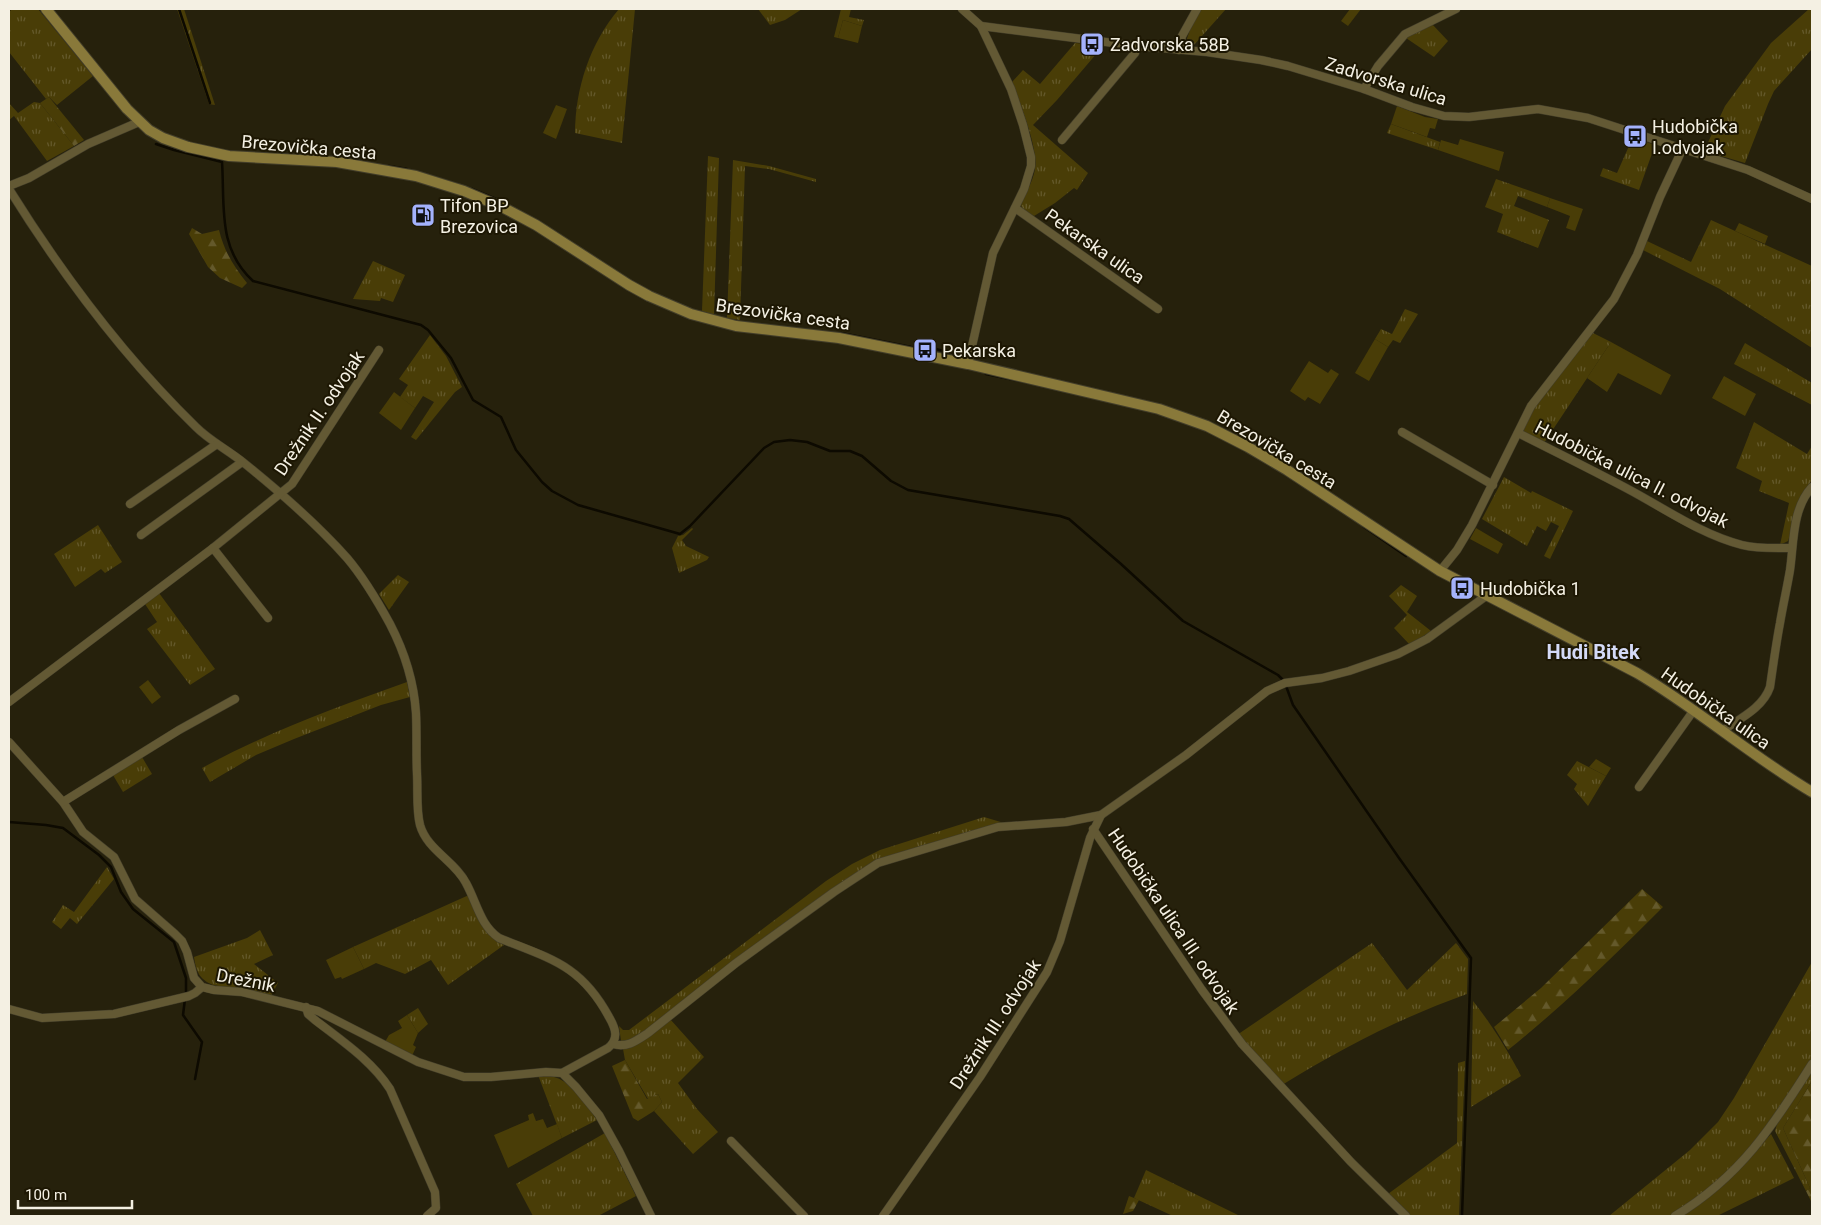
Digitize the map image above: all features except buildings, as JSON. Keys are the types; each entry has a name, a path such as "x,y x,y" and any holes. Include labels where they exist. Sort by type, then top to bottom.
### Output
{"main road":[{"name":"Brezovička cesta","path":"46,9 139,122 148,130 163,138 215,154 229,156 337,162 367,166 416,176 464,191 520,216 599,267 649,296 674,308 714,321 761,330 838,338 968,364 1159,409 1207,426 1248,447 1287,470 1440,571"},
{"name":"Hudobička ulica","path":"1440,571 1637,673 1694,710 1760,759 1812,792"}],"street":[{"path":"962,9 981,26 1011,89 1031,157 1030,173 993,253 968,364"},
{"path":"1179,50 1186,26 1197,9"},
{"path":"1364,89 1378,66 1406,34 1456,9"},
{"name":"Zadvorska ulica","path":"981,26 1261,60 1364,89 1423,111 1456,117 1538,109 1568,113 1748,170 1812,199"},
{"path":"1062,140 1135,53 1137,46"},
{"path":"139,122 88,144 29,178 9,187 45,246 106,328 197,428 242,462 329,538 348,559 366,584 400,644 414,696 419,817 424,834 465,881 483,921 492,933 499,938 559,963 579,976 602,1004 616,1033 613,1044 562,1073 599,1115 651,1216"},
{"path":"1440,571 1467,534 1532,406 1614,299 1638,255 1660,197 1682,150"},
{"name":"Pekarska ulica","path":"1015,208 1158,309"},
{"name":"Drežnik II. odvojak","path":"9,702 213,548 292,484 380,350"},
{"path":"1402,432 1493,485"},
{"name":"Hudobička ulica II. odvojak","path":"1518,433 1628,488 1709,533 1749,546 1791,548"},
{"path":"130,504 217,444"},
{"path":"141,535 242,462"},
{"path":"1722,731 1758,706 1768,695 1797,519 1812,486"},
{"path":"213,548 268,618"},
{"name":"Hudobička ulica III. odvojak","path":"1406,1216 1351,1162 1242,1044 1202,990 1093,829 1101,815 1186,755 1267,691 1285,683 1322,678 1349,671 1398,654 1427,639 1486,596"},
{"path":"63,802 179,730 235,699"},
{"path":"1639,786 1694,710"},
{"name":"Drežnik","path":"9,742 63,802 83,832 114,857 135,899 182,941 188,952 194,978 202,987 242,992 318,1011 418,1062 458,1075 476,1078 527,1073 562,1073"},
{"path":"613,1044 621,1046 633,1043 648,1033 736,963 834,892 878,863 998,827 1066,822 1101,815"},
{"name":"Drežnik III. odvojak","path":"883,1216 980,1077 1047,972 1060,941 1093,829"},
{"path":"9,1009 42,1018 114,1014 180,999 195,993 202,987"},
{"path":"306,1008 308,1014 370,1064 380,1074 390,1090 435,1192 436,1208 427,1216"},
{"path":"1675,1216 1710,1191 1752,1152 1775,1122 1812,1064"},
{"path":"731,1141 804,1216"}],"green space":[{"path":"9,9 38,9 93,76 57,105 49,97 46,99 9,52"},
{"path":"177,9 184,9 215,105 209,104"},
{"path":"619,9 635,9 622,143 575,133 578,100 586,67 600,37"},
{"path":"758,9 802,9 785,20 770,25"},
{"path":"841,9 851,9 849,17 864,20 862,26 843,20 838,38 834,37"},
{"path":"1202,9 1226,9 1194,45 1185,45 1191,26"},
{"path":"1350,9 1361,9 1348,26 1341,21"},
{"path":"1809,9 1812,9 1812,49 1774,91 1745,163 1704,151 1725,106 1771,43"},
{"path":"843,20 862,26 858,43 838,38"},
{"path":"1432,24 1448,41 1434,57 1406,38"},
{"path":"1075,43 1103,46 1033,125 1088,173 1077,190 1074,188 1034,216 1022,209 1021,205 1034,174 1035,159 1028,125 1012,82 1023,70 1040,84"},
{"path":"49,97 84,140 74,146 40,103"},
{"path":"34,102 40,103 74,146 47,161 14,116 9,120 9,103 18,113"},
{"path":"556,105 567,109 556,139 543,133"},
{"path":"1397,106 1425,117 1438,119 1435,129 1430,128 1427,137 1391,124"},
{"path":"1391,124 1440,142 1438,150 1387,133"},
{"path":"1633,137 1655,145 1639,190 1600,176 1603,168 1617,173"},
{"path":"1460,139 1504,152 1499,171 1438,150 1441,140 1458,145"},
{"path":"708,156 719,158 714,315 702,311"},
{"path":"733,160 769,166 816,179 816,182 769,169 745,166 740,320 727,318"},
{"path":"1496,179 1550,198 1547,207 1518,196 1514,206 1549,220 1538,248 1497,232 1503,214 1485,207"},
{"path":"1550,198 1583,209 1575,231 1566,228 1570,216 1547,207"},
{"path":"1711,220 1812,266 1812,348 1720,289 1643,250 1647,241 1691,262"},
{"path":"1739,223 1768,236 1765,244 1735,231"},
{"path":"192,228 202,234 219,230 230,258 247,283 242,288 220,278 208,267 189,234"},
{"path":"373,261 405,275 393,302 381,298 380,301 353,299"},
{"path":"1405,309 1418,314 1400,343 1393,340 1388,347 1375,339 1381,329 1392,334"},
{"path":"1593,333 1611,342 1544,443 1524,432 1526,423 1541,397"},
{"path":"430,335 446,356 462,387 455,392 416,440 411,437 434,402 423,396 415,408 400,397 408,385 399,379"},
{"path":"1375,339 1388,347 1369,381 1355,373"},
{"path":"1611,342 1671,375 1661,395 1618,373 1607,392 1587,378"},
{"path":"1745,343 1812,383 1812,405 1734,364"},
{"path":"1309,361 1328,373 1331,369 1339,374 1320,404 1308,397 1305,401 1290,391"},
{"path":"1724,376 1756,394 1745,416 1712,398"},
{"path":"394,392 415,408 401,430 379,413"},
{"path":"1754,422 1807,454 1812,446 1812,480 1803,494 1788,541 1780,545 1789,503 1759,491 1762,481 1736,468"},
{"path":"1504,477 1531,493 1532,491 1573,511 1550,559 1544,556 1559,526 1551,522 1546,531 1537,526 1527,546 1482,519"},
{"path":"98,525 122,562 105,573 101,569 75,587 54,554"},
{"path":"692,528 682,540 686,546 709,557 707,560 679,573 672,548 678,536 683,535"},
{"path":"1476,528 1503,544 1498,554 1470,539"},
{"path":"398,575 409,582 389,610 379,594"},
{"path":"1401,585 1417,596 1407,612 1431,631 1410,645 1394,628 1407,615 1389,596"},
{"path":"159,593 215,669 190,685 147,629 157,622 145,604"},
{"path":"148,680 161,697 152,704 139,687"},
{"path":"407,682 410,697 381,705 256,755 210,782 202,768 277,732"},
{"path":"142,757 152,774 123,792 113,775"},
{"path":"1596,759 1611,768 1606,776 1589,767"},
{"path":"1577,761 1606,776 1588,806 1574,789 1577,784 1567,775"},
{"path":"984,817 1004,823 878,861 645,1031 631,1040 621,1041 619,1026 623,1030 629,1030 826,881 852,864 880,850"},
{"path":"107,867 114,879 77,924 70,918 61,929 52,922 63,905 74,912"},
{"path":"1642,889 1663,907 1568,999 1508,1050 1494,1027 1541,988"},
{"path":"469,895 496,940 504,945 448,985 431,960 405,974 376,963 364,969 353,947"},
{"path":"260,930 273,955 254,964 278,983 271,996 213,985 201,977 194,957 247,938"},
{"path":"1372,943 1407,990 1456,943 1468,959 1467,994 1418,1013 1372,1035 1282,1085 1237,1035"},
{"path":"353,947 364,969 342,979 341,977 335,979 326,960"},
{"path":"1812,962 1812,1059 1781,1109 1732,1170 1676,1213 1670,1216 1609,1216 1690,1150 1718,1122 1734,1098"},
{"path":"1473,1001 1499,1037 1521,1076 1471,1107"},
{"path":"418,1008 428,1024 418,1033 407,1015"},
{"path":"407,1015 418,1033 413,1045 416,1047 412,1056 385,1042 389,1035 402,1028 398,1021"},
{"path":"670,1019 704,1057 678,1083 697,1109 718,1132 693,1154 654,1111 662,1102 658,1094 648,1099 625,1060 623,1049 636,1044"},
{"path":"625,1060 647,1099 658,1094 662,1102 654,1111 638,1121 633,1118 612,1066"},
{"path":"1465,1061 1459,1216 1409,1216 1388,1194 1457,1143 1458,1063"},
{"path":"1812,1069 1812,1081 1783,1128 1810,1188 1806,1191 1775,1131 1777,1124"},
{"path":"538,1075 558,1078 573,1088 597,1120 562,1138"},
{"path":"1812,1081 1812,1203 1806,1191 1810,1188 1783,1128"},
{"path":"533,1113 536,1121 543,1119 547,1128 557,1124 562,1138 508,1168 494,1135 529,1120 528,1115"},
{"path":"605,1133 636,1196 598,1216 533,1216 516,1184"},
{"path":"1771,1134 1794,1178 1717,1216 1680,1216 1736,1172"},
{"path":"1146,1170 1240,1216 1173,1216 1134,1198"},
{"path":"1129,1196 1139,1200 1133,1211 1123,1214"}],"waterway":[{"path":"179,9 210,103"},
{"path":"156,144 222,162 225,226 228,240 233,255 241,268 253,281 421,325 428,330 451,358 473,400 501,417 516,450 542,482 552,491 578,505 680,534 690,526 764,448 774,442 790,440 807,442 830,451 850,451 862,456 891,481 908,490 1069,519 1183,621 1282,679"},
{"path":"389,166 407,169"},
{"path":"424,174 457,184"},
{"path":"472,189 508,204"},
{"path":"841,333 962,355 965,349"},
{"path":"986,374 1029,383"},
{"path":"1364,527 1406,556"},
{"path":"1286,686 1293,705 1471,958 1462,1216"},
{"path":"9,822 63,828 99,855 111,867 121,892 133,909 174,942 186,978 186,994"},
{"path":"185,999 183,1015 202,1042 195,1079"}],"place":[{"name":"Zadvorska 58B","path":"1092,44"},
{"name":"Hudobička I.odvojak","path":"1635,136"},
{"name":"Tifon BP Brezovica","path":"423,215"},
{"name":"Pekarska","path":"925,350"},
{"name":"Hudobička 1","path":"1462,588"}],"district":[{"name":"Hudi Bitek","path":"1593,652"}]}
